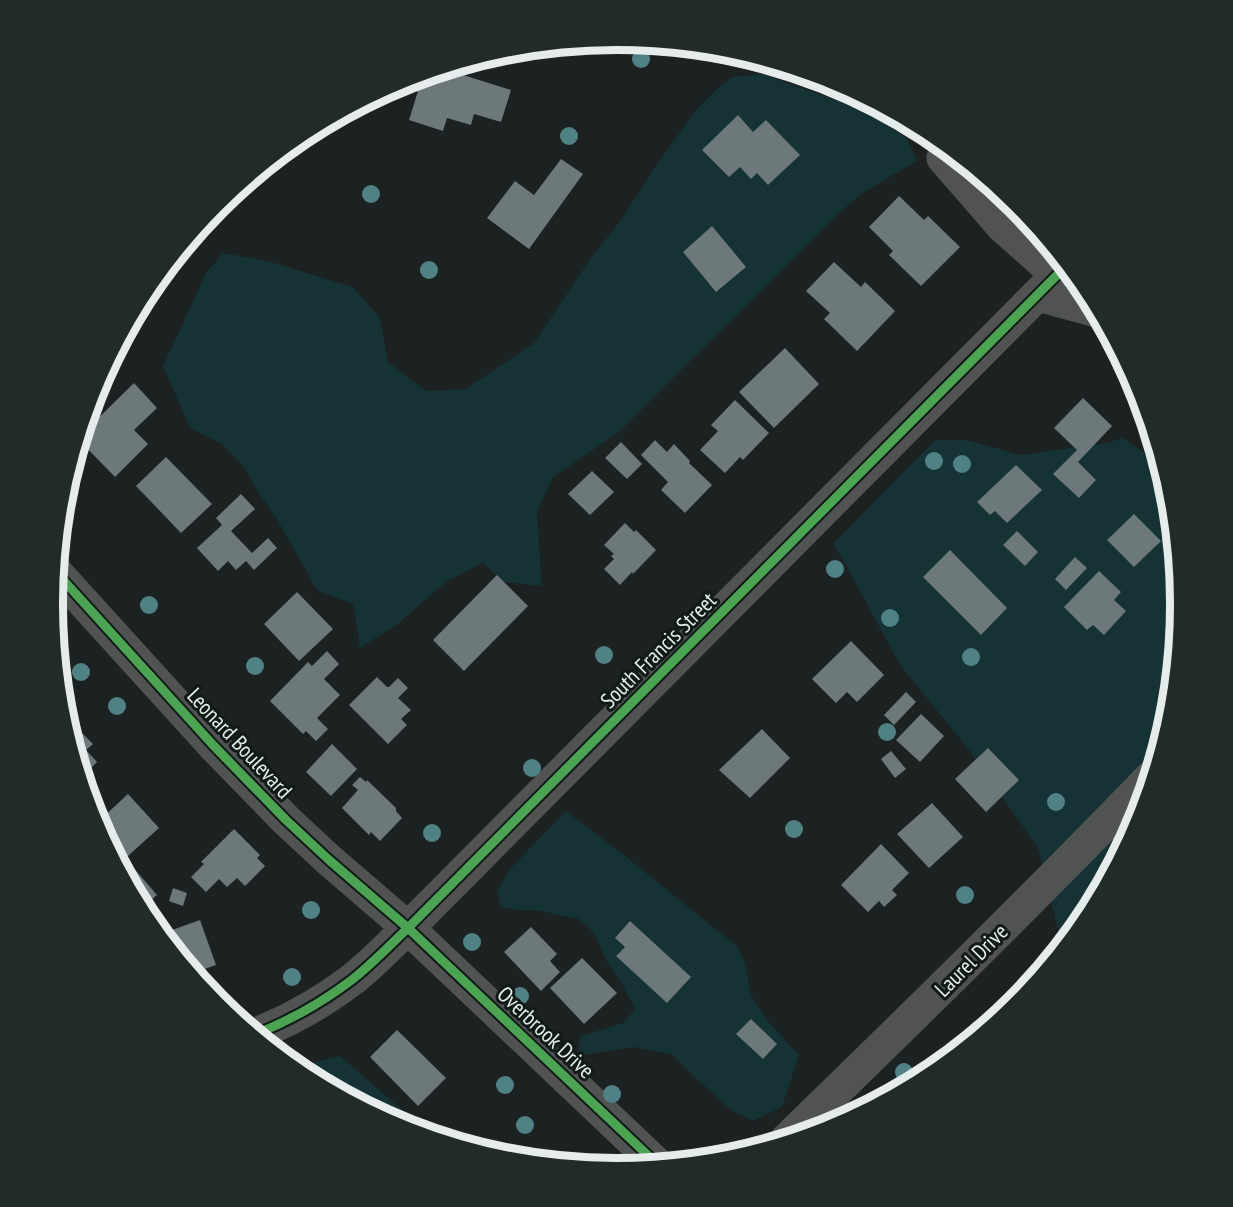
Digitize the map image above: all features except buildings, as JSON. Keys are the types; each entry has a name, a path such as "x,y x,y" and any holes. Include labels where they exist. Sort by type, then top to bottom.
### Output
{"street":[{"path":"943,158 1002,225 1054,279 1077,296"},
{"name":"South Francis Street","path":"264,1030 326,999 354,978 408,928 1054,279"},
{"name":"Leonard Boulevard","path":"63,580 213,745 286,820 408,928"},
{"name":"Laurel Drive","path":"800,1126 1060,871 1138,791"},
{"name":"Overbrook Drive","path":"408,928 649,1156"}],"shaded area":[{"path":"762,74 864,110 907,138 917,161 861,194 837,215 618,433 553,477 537,512 542,586 504,582 483,563 446,582 399,623 360,648 353,604 317,590 243,465 222,444 190,428 163,366 206,273 223,253 268,261 353,287 380,318 388,362 426,391 465,389 534,343 590,259 621,220 695,111 732,77"},
{"path":"1122,438 1152,460 1166,531 1169,567 1170,604 1166,676 1152,747 1128,816 1096,880 1060,936 1038,848 970,751 900,665 833,544 935,440 967,440 1021,455 1108,443"},
{"path":"566,811 738,947 745,964 751,995 767,1020 799,1055 782,1107 753,1121 732,1111 672,1054 633,1047 577,1056 581,1036 623,1023 635,1009 607,962 594,933 579,919 535,910 501,907 497,892 510,869"},
{"path":"340,1056 411,1118 371,1100 309,1064"}],"cycle path":[{"path":"264,1031 318,1003 353,979 381,954 1060,272"},
{"path":"63,580 213,745 286,820 408,928 649,1156"}]}
